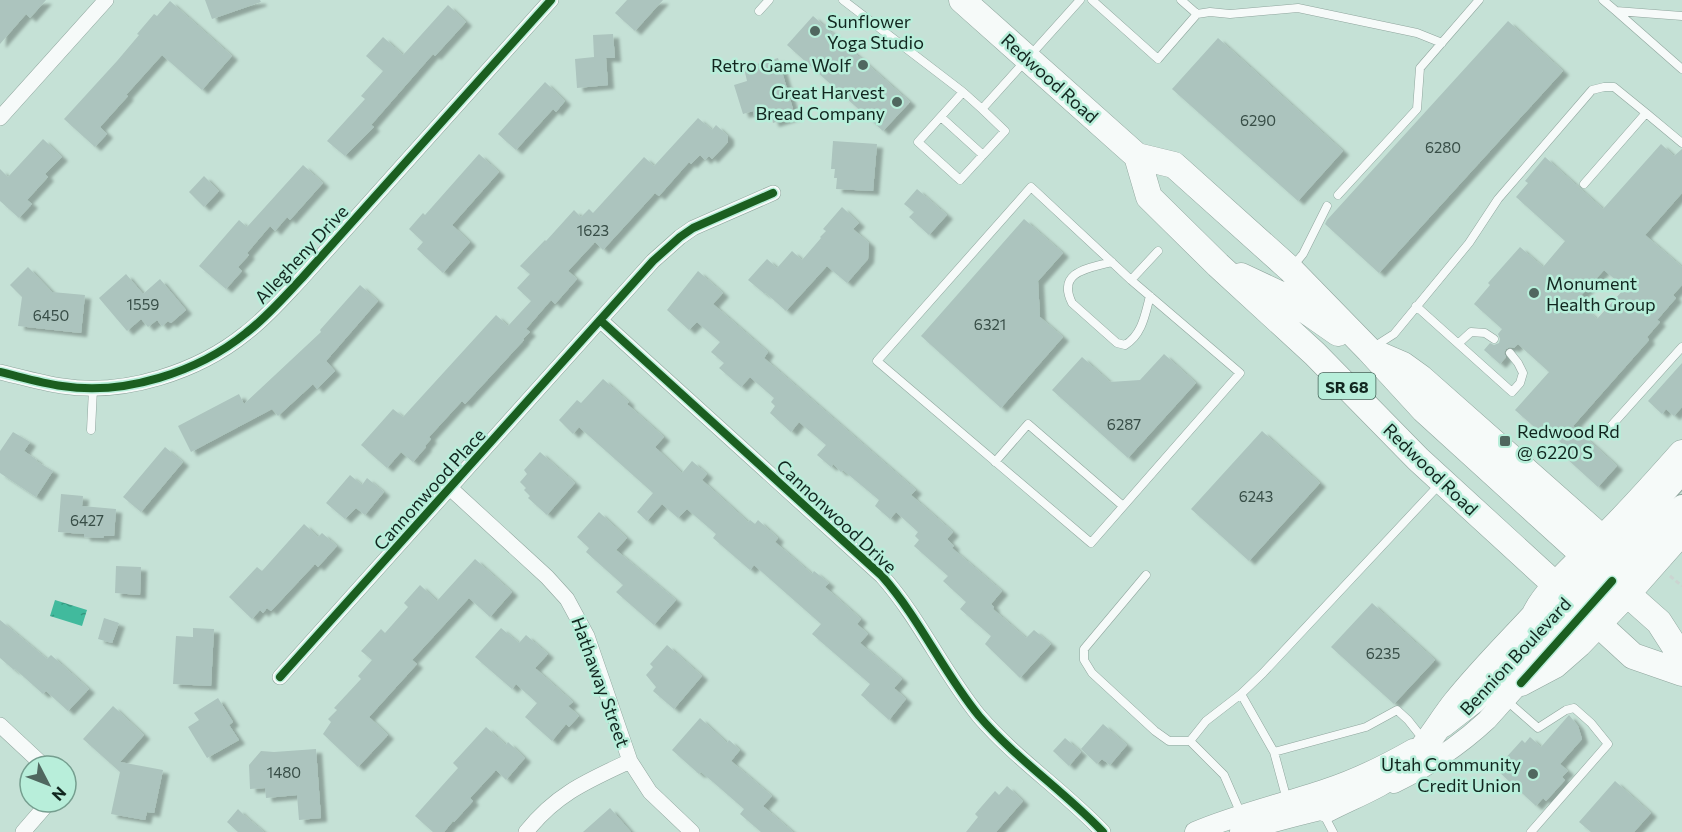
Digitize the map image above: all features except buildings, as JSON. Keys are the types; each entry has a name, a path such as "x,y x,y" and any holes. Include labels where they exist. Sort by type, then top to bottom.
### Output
{"main road":[{"name":"Redwood Road","path":"962,0 1137,156 1174,165 1290,269 1424,410 1610,564 1659,622 1682,658"},
{"name":"Redwood Road","path":"1137,156 1149,197 1218,265 1315,354 1442,482 1634,656 1682,673"},
{"path":"1218,265 1288,298 1328,327 1369,350"},
{"path":"1327,817 1403,768 1422,750 1428,738 1458,700 1534,615 1537,608 1578,604 1610,564 1682,453"},
{"path":"1514,691 1555,665 1578,604 1682,473"},
{"path":"1610,564 1682,506"},
{"path":"1610,564 1682,532"}],"street":[{"path":"0,118 106,0"},
{"name":"Allegheny Drive","path":"0,372 62,386 93,389 136,384 189,367 219,352 247,333 302,278 550,0"},
{"name":"Cannonwood Place","path":"280,677 653,261 680,237 708,220 773,193"},
{"name":"Cannonwood Drive","path":"600,320 882,576 904,604 979,716 1006,745 1103,832"},
{"name":"Hathaway Street","path":"450,488 547,577 567,599 587,636 630,761 650,792 692,832"},
{"name":"Bennion Boulevard","path":"1195,832 1218,822 1241,824 1327,817 1420,771 1468,738 1514,691"},
{"path":"0,725 31,754"},
{"name":"Bennion Boulevard","path":"1241,824 1287,802 1361,776 1428,738"},
{"path":"526,832 547,809 572,790 630,761"},
{"path":"22,832 38,814"}],"lane":[{"path":"759,11 769,0"},
{"path":"843,0 963,92 1005,131 960,180 918,142 963,92"},
{"path":"982,109 1080,0"},
{"path":"1092,0 1158,58 1197,14 1210,12 1230,14 1298,8 1417,33 1442,43"},
{"path":"1181,0 1197,14"},
{"path":"1278,9 1279,0"},
{"path":"1338,195 1417,109 1420,68 1479,0"},
{"path":"1603,0 1682,69"},
{"path":"1616,11 1682,16"},
{"path":"1369,350 1394,334 1468,243 1498,199 1592,90 1614,87 1682,143"},
{"path":"1584,184 1646,113"},
{"path":"941,117 983,156"},
{"path":"1031,187 1131,280 1240,373 1091,543 877,361 1031,187"},
{"path":"1290,269 1303,254 1328,206"},
{"path":"1131,280 1158,251"},
{"path":"1112,262 1079,271 1071,278 1067,286 1072,303 1117,343 1125,345 1133,340 1141,328 1150,296"},
{"path":"1416,306 1512,392 1520,383 1523,373 1510,353"},
{"path":"1459,343 1471,332 1485,333 1494,339"},
{"path":"1611,426 1682,347"},
{"path":"91,430 93,389"},
{"path":"995,462 1028,424 1123,506"},
{"path":"1190,741 1206,721 1241,694 1263,673 1442,482"},
{"path":"1146,575 1084,649 1084,660 1092,673 1155,731 1169,741 1190,741 1224,775 1241,824"},
{"path":"1514,691 1538,728 1566,710 1574,708 1591,723 1608,744 1531,832"},
{"path":"1241,694 1274,752 1287,802"},
{"path":"1274,752 1366,728 1397,710 1428,738"}],"path":[{"path":"1664,570 1682,586"}],"water":[{"path":"55,600 87,610 82,626 50,616"}],"cycle path":[{"path":"0,372 62,386 110,387 135,384 183,370 227,347 254,327 282,300 551,0"},
{"path":"280,677 653,261 693,228 773,193"},
{"path":"600,320 882,576 908,610 954,682 979,716 993,732 1103,832"},
{"path":"1521,683 1612,581"}],"place":[{"name":"Sunflower Yoga Studio","path":"815,31"},
{"name":"Retro Game Wolf","path":"863,65"},
{"name":"Great Harvest Bread Company","path":"897,102"},
{"name":"Monument Health Group","path":"1534,293"},
{"name":"Redwood Rd @ 6220 S","path":"1505,441"},
{"name":"Utah Community Credit Union","path":"1533,774"}]}
